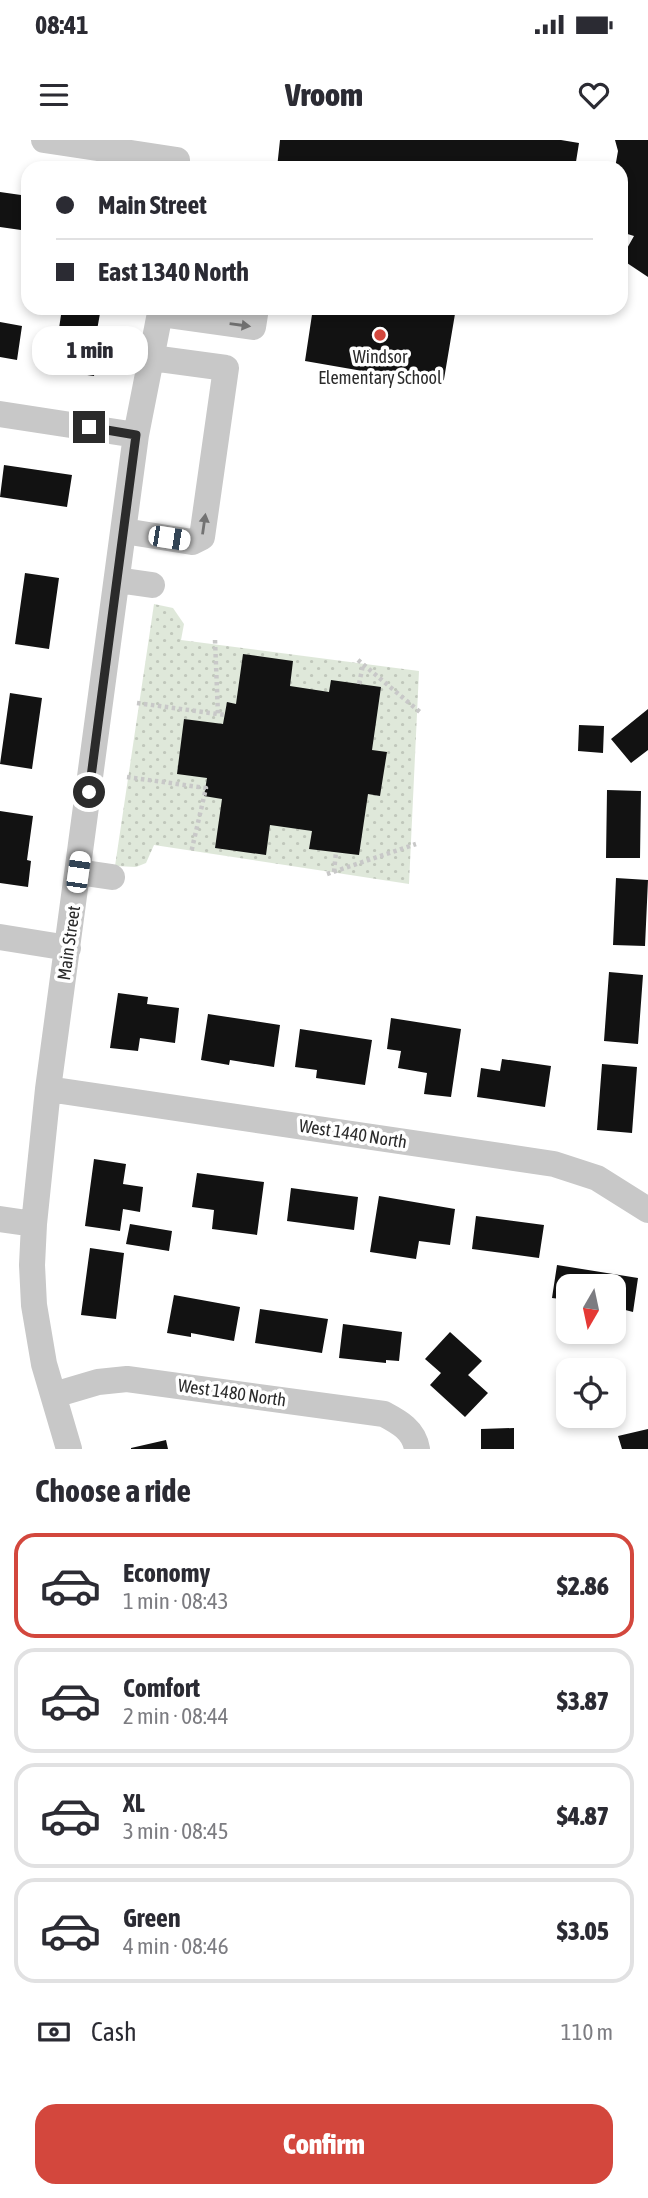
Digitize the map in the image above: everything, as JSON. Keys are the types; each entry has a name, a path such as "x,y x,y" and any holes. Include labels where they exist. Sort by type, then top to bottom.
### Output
{"street":[{"path":"44,140 178,156"},
{"name":"Main Street","path":"69,1449 44,1364 34,1305 34,1224 48,1089 136,435 159,315"},
{"path":"183,315 253,327 255,315"},
{"path":"124,531 192,542 202,537 226,368 152,358"},
{"path":"0,414 136,435"},
{"path":"117,580 152,585"},
{"path":"78,872 112,877"},
{"path":"0,937 68,948"},
{"name":"West 1440 North","path":"48,1089 554,1164 597,1178 648,1210"},
{"path":"0,1219 34,1224"},
{"name":"West 1480 North","path":"54,1395 98,1382 127,1379 384,1414 403,1424 412,1439"}],"path":[{"path":"215,640 218,715"},
{"path":"359,684 360,662 421,713"},
{"path":"137,703 225,715"},
{"path":"127,777 206,788 191,853"},
{"path":"327,874 416,844"},
{"path":"334,872 336,852"}],"shaded area":[{"path":"154,604 173,608 184,624 181,640 419,671 409,884 154,845 146,863 136,867 115,866"}],"building":[{"path":"280,140 561,140 579,143 576,161 278,161"},
{"path":"615,140 648,140 648,277 628,264 628,247 634,236 628,234 628,161 616,161 618,151"},
{"path":"0,192 21,195 21,230 0,227"},
{"path":"61,315 100,315 97,330 101,330 94,376 53,370"},
{"name":"Windsor Elementary School","path":"312,315 455,315 443,385 305,361"},
{"path":"0,322 22,326 17,360 0,357"},
{"path":"4,465 72,475 67,507 0,497"},
{"path":"25,573 59,578 49,649 15,644"},
{"path":"243,654 293,661 290,686 329,692 331,680 381,687 372,750 387,752 380,796 368,794 359,855 309,849 312,831 270,825 266,855 215,848 222,799 204,796 207,778 177,774 184,719 223,724 227,702 236,704"},
{"path":"10,693 42,698 32,769 0,764"},
{"path":"648,709 648,750 631,763 611,739"},
{"path":"579,725 604,726 603,753 578,751"},
{"path":"607,790 641,791 640,858 606,858"},
{"path":"0,811 33,816 27,860 31,861 28,887 0,883"},
{"path":"616,878 648,880 645,946 613,945"},
{"path":"609,972 643,975 638,1044 604,1041"},
{"path":"118,993 148,997 147,1004 179,1008 175,1043 140,1038 138,1051 110,1048"},
{"path":"208,1014 280,1025 274,1067 230,1060 229,1065 201,1060"},
{"path":"391,1018 461,1029 451,1097 424,1094 427,1073 398,1068 401,1051 387,1049"},
{"path":"300,1029 372,1040 365,1085 316,1078 317,1070 295,1067"},
{"path":"502,1059 551,1066 545,1107 477,1097 481,1068 500,1071"},
{"path":"602,1064 637,1067 632,1133 597,1130"},
{"path":"94,1159 126,1164 123,1184 143,1187 140,1212 123,1209 120,1231 85,1226"},
{"path":"197,1173 264,1182 257,1235 212,1229 214,1210 192,1207"},
{"path":"291,1188 358,1197 354,1230 287,1221"},
{"path":"379,1196 455,1209 450,1245 419,1241 416,1259 370,1252"},
{"path":"476,1216 544,1225 539,1258 472,1249"},
{"path":"130,1224 172,1231 169,1251 126,1244"},
{"path":"90,1248 124,1253 116,1319 81,1315"},
{"path":"557,1265 613,1274 556,1274 556,1298 552,1298"},
{"path":"626,1276 638,1278 633,1312 626,1310"},
{"path":"174,1295 240,1307 234,1341 191,1333 191,1337 167,1333"},
{"path":"260,1309 328,1319 322,1353 255,1343"},
{"path":"343,1324 402,1332 399,1361 386,1360 386,1363 339,1358"},
{"path":"450,1332 482,1361 468,1375 488,1393 465,1417 430,1385 441,1373 425,1359"},
{"path":"514,1428 514,1449 481,1449 481,1429"},
{"path":"648,1429 648,1449 622,1449 618,1436"},
{"path":"166,1440 168,1449 131,1449 131,1448"}],"place":[{"name":"Windsor Elementary School","path":"380,335"}],"route":[{"path":"89,427 136,435 89,792"}]}
